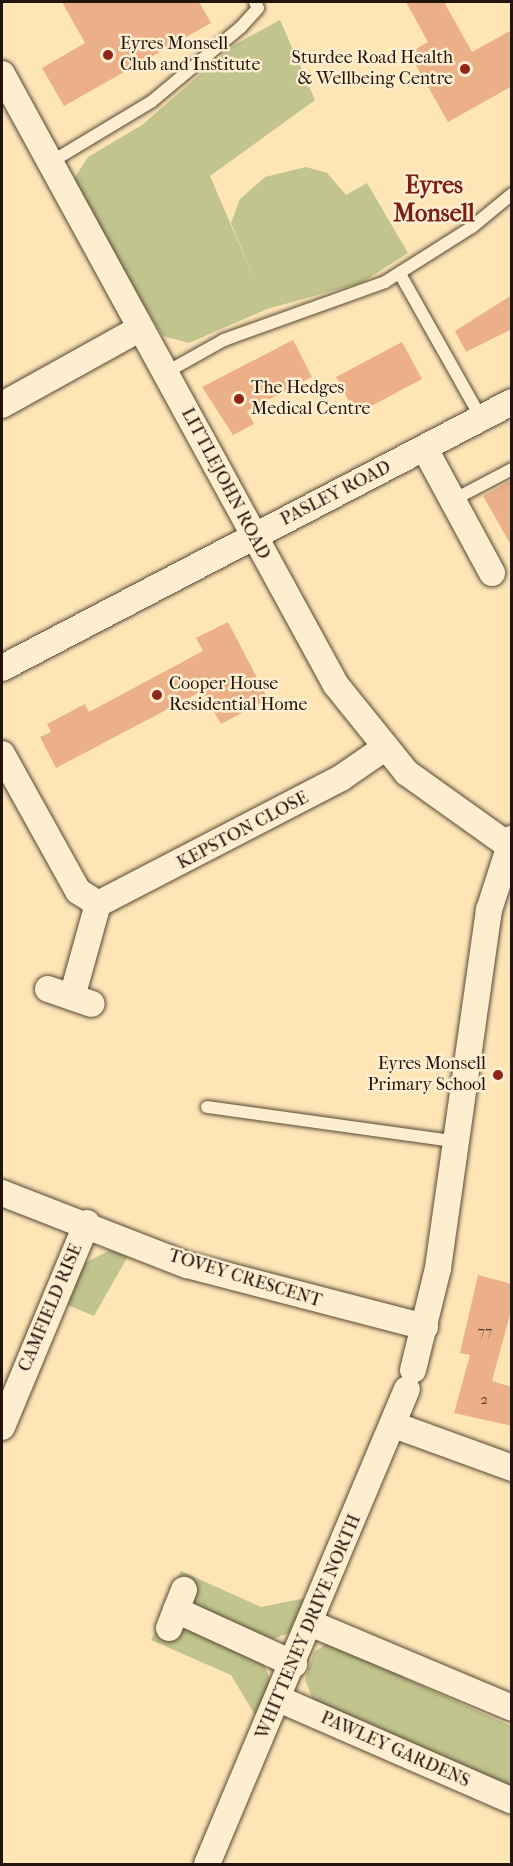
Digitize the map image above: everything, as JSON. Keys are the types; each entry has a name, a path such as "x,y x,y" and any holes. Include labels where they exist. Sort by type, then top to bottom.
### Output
{"street":[{"name":"LITTLEJOHN ROAD","path":"2,74 139,329 336,685 383,749 434,795 510,842"},
{"path":"2,405 139,329"},
{"name":"PASLEY ROAD","path":"2,668 253,535 425,449 512,402"},
{"path":"425,449 492,573"},
{"name":"KEPSTON CLOSE","path":"98,904 341,778 383,749"},
{"path":"2,754 78,891 98,904 71,997"},
{"name":"WHITTENEY DRIVE NORTH","path":"207,1864 279,1700 394,1425 410,1380 425,1328 489,910 510,842"},
{"name":"TOVEY CRESCENT","path":"2,1193 87,1223 187,1264 425,1328"},
{"name":"CAMFIELD RISE","path":"2,1427 12,1371 87,1223"},
{"path":"394,1425 512,1468"},
{"path":"176,1609 294,1664"},
{"path":"310,1623 512,1708"},
{"name":"PAWLEY GARDENS","path":"279,1700 512,1801"}],"lane":[{"path":"51,162 151,102 241,27 258,8 255,2"},
{"path":"165,373 224,340 350,298 400,274 512,194"},
{"path":"400,274 481,418"},
{"path":"453,500 512,469"},
{"path":"207,1107 453,1141"}],"green space":[{"path":"280,20 315,100 210,176 255,281 231,223 240,199 265,177 306,167 327,173 346,195 367,183 408,253 361,283 267,309 189,343 163,336 70,185 88,157 142,125 234,45"},
{"path":"110,1250 128,1256 94,1316 65,1304 81,1265"},
{"path":"181,1571 261,1607 306,1598 292,1632 270,1640 194,1606 175,1586"},
{"path":"158,1626 185,1627 262,1660 271,1682 255,1715 231,1675 151,1640"},
{"path":"326,1644 343,1645 406,1672 404,1678 511,1726 511,1787 499,1787 316,1707 305,1680 314,1652"}],"building":[{"name":"Eyres Monsell Club and Institute","path":"62,2 199,2 211,23 64,106 42,68 85,43"},
{"name":"Sturdee Road Health & Wellbeing Centre","path":"406,2 444,2 472,52 512,30 512,86 448,122 409,53 428,42"},
{"path":"512,295 512,329 466,352 455,331"},
{"name":"The Hedges Medical Centre","path":"293,340 312,377 247,411 254,424 233,435 202,387"},
{"path":"402,342 422,379 356,414 336,377"},
{"path":"512,480 512,547 483,496"},
{"name":"Cooper House Residential Home","path":"228,622 268,699 221,724 202,691 56,768 40,737 51,732 47,724 85,704 89,712 203,651 196,638"},
{"path":"478,1275 512,1284 512,1307 492,1381 512,1387 512,1426 454,1413 470,1355 460,1353"}],"place":[{"name":"Eyres Monsell Club and Institute","path":"108,55"},
{"name":"Sturdee Road Health & Wellbeing Centre","path":"465,69"},
{"name":"The Hedges Medical Centre","path":"239,399"},
{"name":"Cooper House Residential Home","path":"157,695"},
{"name":"Eyres Monsell Primary School","path":"498,1075"}],"district":[{"name":"Eyres Monsell","path":"434,200"}]}
